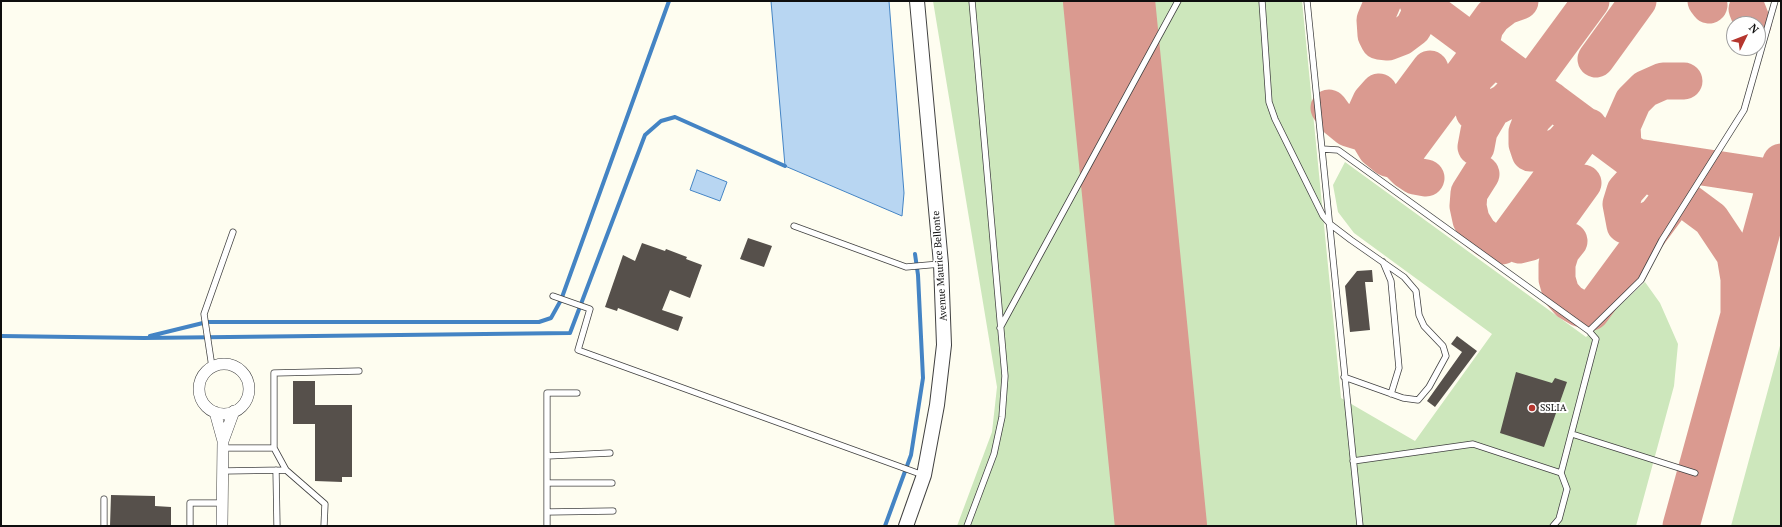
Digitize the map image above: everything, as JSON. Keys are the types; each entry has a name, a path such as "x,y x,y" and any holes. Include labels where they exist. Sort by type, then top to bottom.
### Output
{"street":[{"name":"Avenue Maurice Bellonte","path":"906,526 937,405 944,345 941,264 917,1"},
{"path":"220,364 228,364 237,367 246,377 249,390 248,397 240,408 234,411 226,413 215,412 205,405 199,392 201,378 212,367 220,364"},
{"path":"223,445 234,411"},
{"path":"215,412 223,445 222,526"}],"lane":[{"path":"967,526 994,454 1002,417 1005,376 972,1"},
{"path":"1000,328 1178,1"},
{"path":"1262,1 1269,102 1275,119 1323,216 1330,224 1404,277 1416,291 1420,315 1424,326 1444,346 1446,356 1429,387 1418,400 1403,398 1344,377"},
{"path":"1307,1 1360,526"},
{"path":"1589,331 1641,280 1662,240 1744,110 1775,1"},
{"path":"1322,148 1338,150 1589,331 1596,339 1561,473 1567,489 1559,518 1553,526"},
{"path":"794,226 908,267 941,264"},
{"path":"212,367 204,314 233,232"},
{"path":"1383,262 1391,281 1399,368 1391,394"},
{"path":"553,296 590,309 578,350 919,474"},
{"path":"324,526 325,504 286,470 274,448 274,373 359,371"},
{"path":"547,526 547,393 577,393"},
{"path":"1572,434 1695,473"},
{"path":"1353,461 1473,444 1561,473"},
{"path":"223,445 274,448"},
{"path":"547,456 610,452"},
{"path":"276,470 276,526"},
{"path":"223,471 286,470"},
{"path":"547,483 612,484"},
{"path":"104,499 104,526"},
{"path":"190,526 190,503 223,503"},
{"path":"547,512 613,511"}],"green space":[{"path":"933,1 1089,1 1139,526 957,526 992,432 997,387"},
{"path":"1135,1 1302,1 1341,398 1415,441 1492,334 1354,233 1338,212 1333,185 1345,162 1586,337 1645,282 1660,303 1678,344 1674,386 1636,526 1182,526 1134,44 1137,43"},
{"path":"1781,342 1781,526 1731,526"}],"water":[{"path":"771,1 889,1 904,193 902,216 785,166"},
{"path":"697,170 727,182 720,201 690,190"}],"building":[{"path":"748,238 772,246 764,267 740,259"},
{"path":"642,243 665,251 666,249 687,257 686,259 702,265 690,298 670,290 662,310 683,317 678,331 618,308 617,311 605,307 623,255 635,261"},
{"path":"1372,270 1373,282 1365,282 1370,330 1350,332 1345,286 1357,271"},
{"path":"1457,336 1477,351 1435,407 1427,401 1462,352 1451,344"},
{"name":"SSLIA","path":"1516,372 1552,383 1555,378 1567,382 1544,447 1500,433"},
{"path":"293,381 315,381 315,405 352,405 352,477 342,477 342,482 315,481 315,424 293,424"},
{"path":"111,495 155,496 155,506 171,507 171,526 110,526"}],"waterway":[{"path":"150,336 207,322 539,322 551,318 561,300 669,1"},
{"path":"1,336 144,338 570,333 645,135 661,121 675,117 785,166"},
{"path":"885,526 911,455 923,378 918,275 915,254"}],"taxiway":[{"path":"1383,1 1375,20 1376,35 1379,41 1388,42 1401,37 1413,28 1424,6"},
{"path":"1417,1 1711,219 1735,255 1739,279 1739,314"},
{"path":"1480,47 1485,27 1493,16 1506,6 1520,1"},
{"path":"1530,84 1591,1"},
{"path":"1596,59 1638,1"},
{"path":"1706,1 1709,5"},
{"path":"1747,9 1750,16"},
{"path":"1379,92 1371,101 1366,112 1365,126 1376,149 1387,158 1399,161 1482,49"},
{"path":"1490,62 1474,78 1470,91 1474,112 1490,110 1505,102 1515,92 1519,76"},
{"path":"1426,178 1415,176 1399,163 1390,151 1390,134 1395,116 1430,69"},
{"path":"1627,156 1623,145 1622,126 1633,101 1645,89 1663,81 1684,81"},
{"path":"1551,100 1532,119 1527,132 1527,144 1530,153 1547,152 1562,144 1572,133 1575,124"},
{"path":"1329,108 1337,119 1348,128 1361,132 1376,131 1387,126"},
{"path":"1476,147 1479,131 1489,114"},
{"path":"1481,174 1469,193 1468,206 1471,220 1479,233 1488,240 1502,246 1589,127"},
{"path":"1632,154 1637,157 1781,179"},
{"path":"1681,526 1781,162"},
{"path":"1648,171 1634,181 1625,191 1621,204 1625,225 1641,224 1656,216 1666,203"},
{"path":"1519,245 1531,242 1547,233 1583,183"},
{"path":"1569,241 1561,251 1557,264 1557,279 1561,293 1569,302 1579,308 1591,312 1678,194"}],"runway":[{"path":"1109,1 1161,526"}],"place":[{"name":"SSLIA","path":"1532,408"}]}
